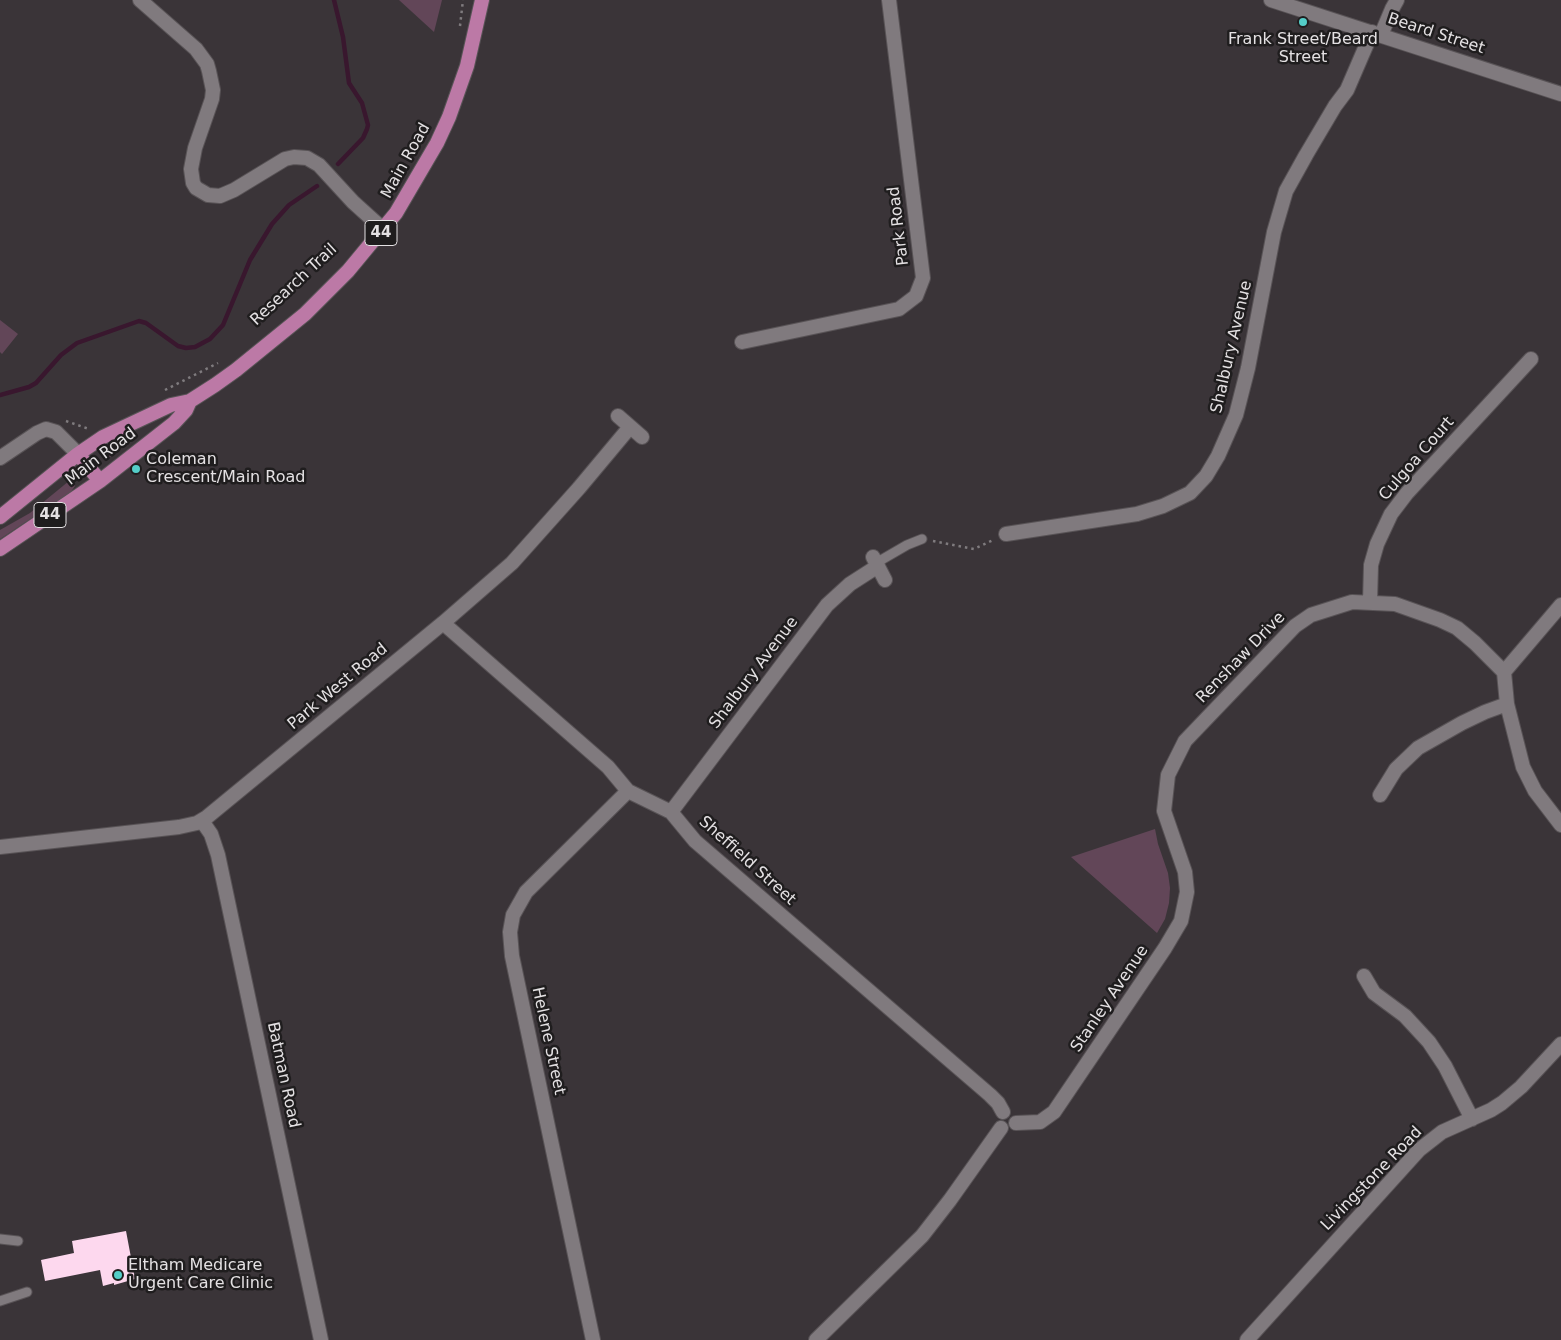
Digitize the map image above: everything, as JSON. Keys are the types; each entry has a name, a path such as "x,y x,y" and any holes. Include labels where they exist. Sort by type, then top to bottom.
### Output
{"main road":[{"name":"Main Road","path":"0,517 78,454 103,437 151,413 171,405 190,401 236,370 305,314 348,271 384,230 425,166 449,118 467,66 482,0"},
{"name":"Main Road","path":"0,549 100,481 174,423 186,410 190,401"},
{"path":"78,454 100,481"}],"street":[{"path":"140,0 196,49 210,71 213,90 212,99 190,169 196,188 208,195 220,196 234,190 285,159 294,157 306,158 319,166 353,202 384,230"},
{"name":"Park Road","path":"742,342 899,309 916,296 923,278 889,0"},
{"name":"Beard Street","path":"1271,0 1561,94"},
{"name":"Shalbury Avenue","path":"1006,534 1136,514 1163,506 1190,493 1206,476 1218,456 1236,415 1248,368 1274,232 1286,191 1310,147 1347,90 1397,0"},
{"name":"Culgoa Court","path":"1370,602 1371,565 1377,544 1391,514 1407,493 1531,359"},
{"path":"618,416 642,436"},
{"name":"Park West Road","path":"0,847 179,827 202,821 443,623 522,552 630,426"},
{"path":"0,458 37,433 50,429 62,437 78,454"},
{"path":"876,562 886,580"},
{"name":"Shalbury Avenue","path":"671,812 827,605 876,562"},
{"name":"Renshaw Drive","path":"1181,859 1164,811 1168,775 1185,741 1295,626 1311,615 1352,602 1395,604 1457,628 1504,672"},
{"path":"1561,605 1504,672 1507,704 1523,767 1535,792 1561,825"},
{"name":"Sheffield Street","path":"443,623 608,766 628,791 671,812 695,841 994,1098 1003,1112"},
{"path":"1380,795 1396,770 1418,748 1462,722 1507,704"},
{"name":"Helene Street","path":"593,1340 512,956 510,932 512,915 526,892 628,791"},
{"name":"Batman Road","path":"202,821 211,834 218,855 321,1340"},
{"name":"Stanley Avenue","path":"1016,1123 1040,1122 1054,1112 1165,948 1181,921 1187,900 1186,878 1181,859"},
{"path":"1364,976 1374,993 1405,1016 1429,1042 1472,1119"},
{"name":"Livingstone Road","path":"1247,1340 1419,1150 1442,1132 1491,1110 1512,1096 1561,1044"},
{"path":"1003,1112 1014,1114 1016,1123 1010,1130 1001,1128 998,1125 997,1120 1003,1112"},
{"path":"816,1340 922,1236 1001,1128"}],"lane":[{"name":"Shalbury Avenue","path":"876,562 922,539"},
{"path":"0,1240 18,1241"},
{"path":"0,1301 27,1292"}],"path":[{"path":"460,28 463,0"},
{"path":"157,394 224,359"},
{"path":"89,430 97,425"},
{"path":"922,539 974,548 1006,534"}],"shaded area":[{"path":"399,0 442,0 434,32"},
{"path":"0,320 18,334 2,354 0,352"},
{"path":"128,436 132,438 110,457 106,457 107,450"},
{"path":"69,481 75,483 71,492 0,539 0,530 30,513"},
{"path":"1155,829 1168,873 1170,888 1165,919 1157,933 1071,857"}],"building":[{"path":"126,1231 135,1279 103,1286 100,1270 45,1281 41,1260 74,1253 72,1241"}],"waterway":[{"path":"334,0 343,37 349,83 362,103 368,125 363,138 338,164"},
{"path":"0,395 29,387 36,383 61,355 77,343 139,321 146,323 178,346 186,348 195,347 210,339 223,325 250,260 272,224 289,205 317,186"}],"place":[{"name":"Frank Street/Beard Street","path":"1303,22"},
{"name":"Coleman Crescent/Main Road","path":"136,469"},
{"name":"Eltham Medicare Urgent Care Clinic","path":"118,1275"}]}
